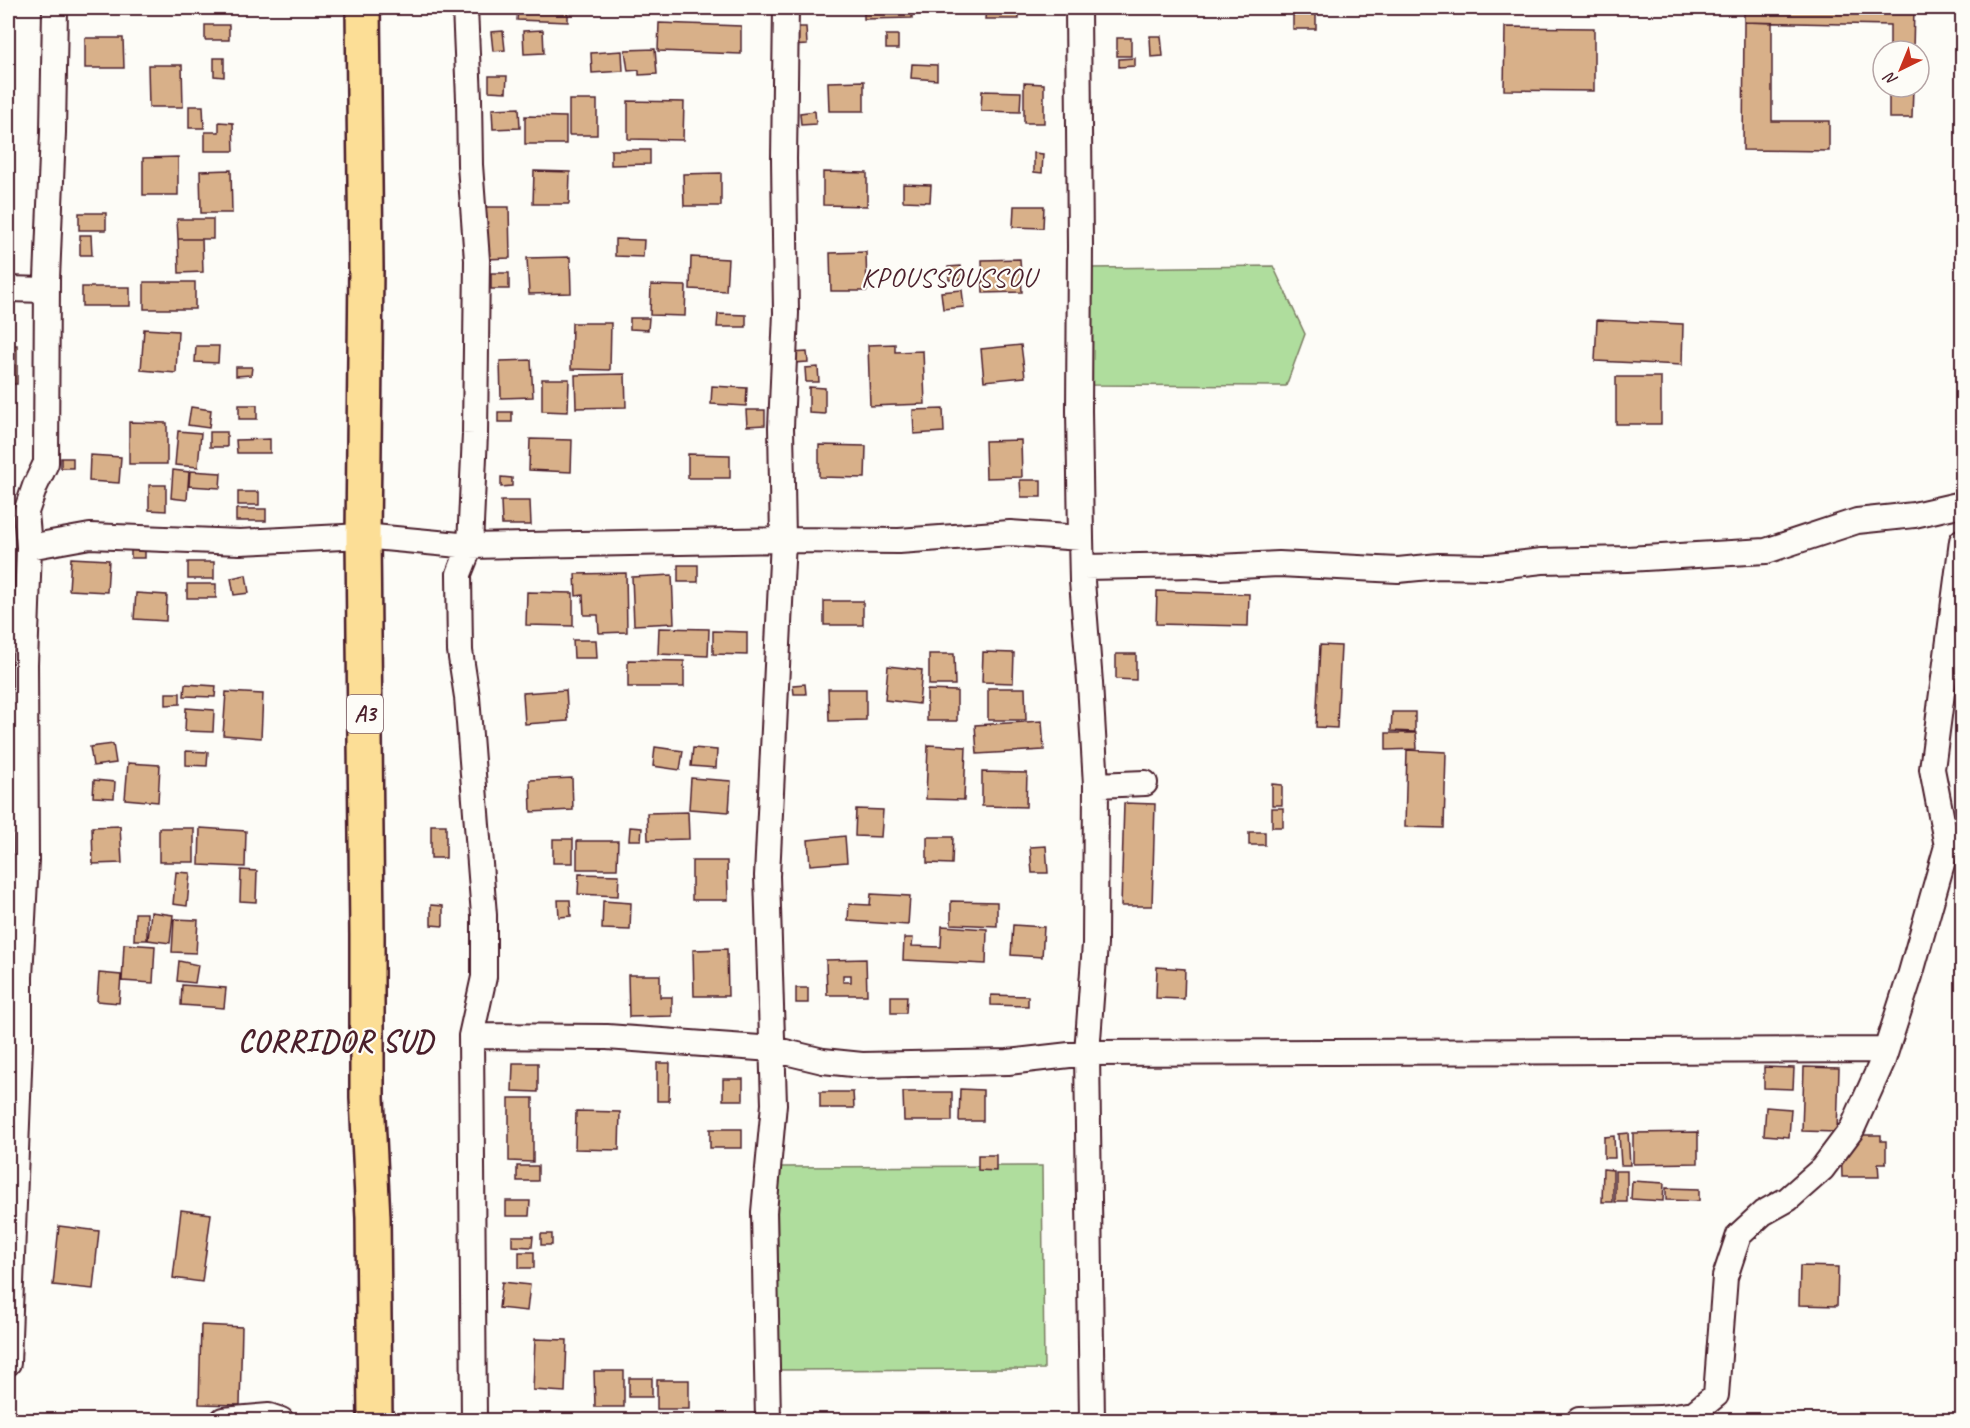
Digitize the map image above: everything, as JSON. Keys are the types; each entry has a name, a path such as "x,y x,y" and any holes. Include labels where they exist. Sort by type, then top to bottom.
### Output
{"highway":[{"name":"A3","path":"363,8 366,268 363,536 367,1098 373,1218 375,1420"}],"street":[{"path":"8,1363 14,1043 26,860 25,664 29,547 17,512 35,486 46,463 46,290 55,8"},
{"path":"465,8 470,165 477,260 475,434 470,546 459,574 460,651 467,697 484,915 484,976 471,1036 474,1420"},
{"path":"768,1420 764,1212 774,1104 767,876 783,540 781,427 786,313 784,159 786,8"},
{"path":"1078,8 1081,538 1095,785 1095,944 1087,1053 1092,1420"},
{"path":"8,289 46,290"},
{"path":"1083,567 1197,565 1219,567 1280,564 1398,570 1439,566 1489,567 1542,561 1606,560 1766,551 1857,521 1914,516 1962,504"},
{"path":"29,547 90,536 240,542 363,536 470,546 783,540 899,541 1010,533 1081,538"},
{"path":"1579,1420 1660,1418 1694,1413 1716,1395 1725,1277 1739,1235 1763,1213 1788,1199 1822,1169 1852,1129 1886,1050 1947,846 1932,769 1962,541"},
{"path":"1095,785 1146,783"},
{"path":"8,839 26,821"},
{"path":"471,1036 607,1037 773,1049 823,1061 862,1065 1008,1062 1087,1053 1886,1050"},
{"path":"223,1420 269,1416 281,1420"}],"green space":[{"path":"1273,266 1305,334 1286,386 1089,385 1090,268"},
{"path":"1042,1166 1044,1369 779,1370 777,1167"}],"building":[{"path":"157,8 186,8 186,12 157,12"},
{"path":"518,8 568,8 568,22 517,20"},
{"path":"651,8 667,8 667,9 651,10"},
{"path":"864,8 912,8 912,18 864,19"},
{"path":"986,8 1019,8 1019,19 985,19"},
{"path":"1293,8 1316,8 1316,29 1293,29"},
{"path":"1744,8 1914,8 1913,39 1890,39 1890,25 1744,22"},
{"path":"1744,22 1772,23 1772,121 1829,121 1829,151 1743,150"},
{"path":"659,23 741,26 741,54 658,51"},
{"path":"205,25 229,25 229,40 205,40"},
{"path":"790,27 806,27 807,45 790,46"},
{"path":"1505,27 1594,28 1594,91 1504,90"},
{"path":"543,30 544,53 524,54 523,31"},
{"path":"503,31 505,50 493,51 491,32"},
{"path":"886,35 898,35 898,49 886,49"},
{"path":"1150,36 1161,36 1163,56 1151,57"},
{"path":"85,38 123,38 124,68 85,68"},
{"path":"1117,38 1131,38 1131,56 1117,56"},
{"path":"655,49 657,74 639,75 639,70 628,71 625,50"},
{"path":"622,51 623,71 592,73 591,53"},
{"path":"214,58 224,58 224,77 214,76"},
{"path":"1135,58 1135,66 1119,67 1119,59"},
{"path":"912,64 937,65 937,80 911,78"},
{"path":"148,65 182,65 183,107 149,107"},
{"path":"489,76 507,76 506,92 489,91"},
{"path":"864,81 864,111 829,111 828,82"},
{"path":"1024,83 1044,84 1044,123 1024,123"},
{"path":"982,91 1021,92 1020,112 981,111"},
{"path":"1889,99 1913,99 1912,118 1889,118"},
{"path":"569,100 597,100 597,135 569,135"},
{"path":"628,101 684,102 683,140 628,139"},
{"path":"189,106 203,106 204,128 189,128"},
{"path":"519,108 520,128 493,129 492,109"},
{"path":"815,111 816,124 801,125 800,113"},
{"path":"525,116 566,117 566,144 525,144"},
{"path":"219,122 233,123 234,151 205,151 205,132 219,132"},
{"path":"611,150 650,150 650,164 611,165"},
{"path":"1034,153 1043,154 1042,173 1034,172"},
{"path":"178,157 178,195 143,195 143,158"},
{"path":"231,170 232,213 201,213 200,171"},
{"path":"534,171 570,172 569,204 533,204"},
{"path":"823,172 867,173 867,206 823,205"},
{"path":"721,173 721,206 684,206 683,174"},
{"path":"903,184 931,185 930,202 903,201"},
{"path":"1014,206 1044,206 1043,228 1013,227"},
{"path":"485,207 509,207 510,258 486,259"},
{"path":"79,213 106,213 106,230 79,230"},
{"path":"177,219 213,219 213,239 178,239"},
{"path":"80,235 91,235 92,255 80,255"},
{"path":"178,239 202,239 203,272 179,273"},
{"path":"615,239 644,240 643,257 615,256"},
{"path":"866,252 867,291 831,291 830,253"},
{"path":"570,257 571,293 529,294 527,258"},
{"path":"691,257 728,259 726,291 690,289"},
{"path":"1020,259 1022,292 983,293 982,260"},
{"path":"961,266 962,279 949,280 948,267"},
{"path":"491,273 509,273 509,289 491,289"},
{"path":"144,282 195,282 195,309 144,309"},
{"path":"651,285 686,286 685,316 650,315"},
{"path":"82,287 130,287 130,306 82,306"},
{"path":"962,290 964,307 943,309 941,292"},
{"path":"718,314 746,315 746,327 717,327"},
{"path":"630,318 649,318 648,330 630,329"},
{"path":"1597,320 1683,324 1682,365 1595,361"},
{"path":"572,323 611,323 610,370 571,369"},
{"path":"144,329 178,331 176,373 141,370"},
{"path":"895,344 895,352 923,351 925,404 870,406 868,345"},
{"path":"8,345 17,345 17,384 8,384"},
{"path":"1021,345 1025,377 984,381 981,349"},
{"path":"196,346 219,346 218,363 195,362"},
{"path":"807,352 808,362 793,363 792,353"},
{"path":"531,360 533,397 501,398 500,361"},
{"path":"236,367 252,367 251,375 236,376"},
{"path":"818,367 819,382 806,382 805,368"},
{"path":"625,374 626,407 576,408 575,375"},
{"path":"1616,377 1661,377 1661,424 1616,424"},
{"path":"542,379 569,379 568,412 542,411"},
{"path":"712,386 747,388 746,406 711,404"},
{"path":"809,387 825,388 825,414 809,413"},
{"path":"239,405 257,405 257,419 239,419"},
{"path":"191,407 211,410 209,428 188,425"},
{"path":"943,409 944,432 914,434 913,410"},
{"path":"746,410 765,410 765,425 747,426"},
{"path":"498,412 512,412 512,422 498,422"},
{"path":"129,422 167,423 167,464 129,464"},
{"path":"178,431 201,433 198,467 175,465"},
{"path":"210,432 227,432 227,447 210,447"},
{"path":"270,439 270,453 237,453 236,440"},
{"path":"530,439 572,440 571,472 529,470"},
{"path":"1021,440 1022,477 986,478 985,441"},
{"path":"819,445 866,446 865,478 819,477"},
{"path":"688,454 730,455 730,478 688,478"},
{"path":"90,455 121,457 119,483 89,481"},
{"path":"61,458 73,458 73,468 61,468"},
{"path":"173,470 189,472 187,500 171,498"},
{"path":"190,471 221,473 220,488 189,486"},
{"path":"501,477 512,478 512,486 501,487"},
{"path":"1020,480 1041,480 1041,497 1021,497"},
{"path":"149,485 166,485 166,511 149,510"},
{"path":"238,492 259,492 259,505 238,505"},
{"path":"501,501 530,501 531,525 502,525"},
{"path":"236,509 266,509 266,521 236,521"},
{"path":"131,543 145,543 145,558 131,558"},
{"path":"9,550 9,587 8,587"},
{"path":"71,558 109,560 107,592 69,590"},
{"path":"188,562 214,562 214,579 188,579"},
{"path":"678,565 698,565 698,582 678,582"},
{"path":"626,573 627,632 599,633 598,615 584,615 583,595 576,596 575,574"},
{"path":"246,575 249,593 234,595 231,578"},
{"path":"672,575 674,623 634,625 632,577"},
{"path":"187,584 216,584 216,598 187,598"},
{"path":"1157,591 1249,594 1248,626 1156,624"},
{"path":"527,592 573,593 573,626 526,625"},
{"path":"136,593 167,595 166,621 134,619"},
{"path":"11,601 26,601 26,611 11,611"},
{"path":"824,601 863,601 863,625 824,625"},
{"path":"8,613 18,613 18,624 8,624"},
{"path":"659,628 709,629 708,656 658,654"},
{"path":"713,631 747,632 747,655 713,654"},
{"path":"573,640 596,640 597,658 574,658"},
{"path":"1320,645 1341,646 1337,728 1316,727"},
{"path":"983,652 1014,653 1013,683 982,682"},
{"path":"929,654 954,654 955,685 929,685"},
{"path":"1116,654 1136,654 1136,680 1116,679"},
{"path":"628,660 684,661 684,687 628,687"},
{"path":"888,666 922,670 919,704 885,700"},
{"path":"185,684 216,686 215,697 184,696"},
{"path":"805,684 806,694 794,694 793,685"},
{"path":"988,688 1025,688 1026,720 988,720"},
{"path":"828,689 866,689 866,720 829,721"},
{"path":"566,690 568,721 525,724 523,693"},
{"path":"927,690 957,691 957,721 927,721"},
{"path":"226,692 263,694 261,738 223,735"},
{"path":"166,693 180,693 180,704 166,705"},
{"path":"186,708 214,710 213,732 185,731"},
{"path":"1392,712 1415,712 1415,732 1391,731"},
{"path":"1042,721 1044,750 977,754 975,725"},
{"path":"1386,733 1416,733 1417,749 1386,750"},
{"path":"113,744 116,763 93,766 90,747"},
{"path":"928,745 966,747 964,800 926,799"},
{"path":"655,747 683,751 680,770 653,766"},
{"path":"693,748 717,750 716,768 691,766"},
{"path":"1407,750 1446,752 1444,828 1405,827"},
{"path":"186,751 208,752 207,766 186,765"},
{"path":"128,763 160,765 158,802 125,799"},
{"path":"982,772 1027,773 1026,807 982,806"},
{"path":"572,778 573,810 531,812 530,780"},
{"path":"691,778 731,781 729,812 689,809"},
{"path":"94,780 115,782 114,798 93,797"},
{"path":"1272,784 1282,785 1282,805 1272,805"},
{"path":"1124,803 1155,804 1152,906 1121,906"},
{"path":"1272,808 1283,808 1283,827 1272,827"},
{"path":"856,809 883,810 881,837 855,836"},
{"path":"688,812 689,839 648,840 647,813"},
{"path":"431,825 446,825 446,858 431,858"},
{"path":"120,826 122,863 93,864 92,827"},
{"path":"630,827 642,828 641,840 629,840"},
{"path":"159,828 194,828 194,862 159,862"},
{"path":"200,828 246,831 245,867 199,865"},
{"path":"1249,832 1265,832 1265,845 1249,845"},
{"path":"845,836 847,862 810,865 808,840"},
{"path":"927,837 953,837 952,864 927,863"},
{"path":"553,839 573,839 573,863 553,863"},
{"path":"577,841 618,841 617,869 577,869"},
{"path":"1046,846 1048,873 1032,873 1030,847"},
{"path":"692,861 727,861 728,900 692,900"},
{"path":"241,870 257,871 256,902 240,901"},
{"path":"176,872 190,873 187,906 173,904"},
{"path":"579,874 619,875 618,896 578,894"},
{"path":"871,894 910,896 908,925 848,921 849,904 870,905"},
{"path":"558,900 570,900 571,916 559,917"},
{"path":"603,901 631,903 630,930 602,929"},
{"path":"951,901 997,902 997,926 951,924"},
{"path":"431,905 443,906 443,926 431,925"},
{"path":"151,912 173,915 170,943 148,940"},
{"path":"135,913 147,913 147,940 134,940"},
{"path":"174,919 198,920 196,953 172,952"},
{"path":"1013,925 1044,927 1042,957 1011,955"},
{"path":"942,926 987,929 986,964 903,960 904,938 913,938 912,946 941,947"},
{"path":"124,944 155,946 153,983 122,981"},
{"path":"727,949 728,996 694,996 693,950"},
{"path":"866,959 867,995 827,995 826,960","holes":["843,975 851,975 851,982 843,982"]},
{"path":"179,961 198,965 195,983 177,981"},
{"path":"1157,967 1185,969 1184,999 1156,998"},
{"path":"99,973 121,975 119,1003 97,1001"},
{"path":"628,975 660,975 660,997 672,997 672,1016 629,1017"},
{"path":"182,985 226,988 224,1008 181,1005"},
{"path":"796,988 808,988 808,1003 796,1003"},
{"path":"991,995 1028,996 1028,1006 991,1005"},
{"path":"891,996 907,996 906,1013 891,1013"},
{"path":"513,1063 538,1063 538,1092 512,1091"},
{"path":"657,1063 670,1063 669,1101 657,1101"},
{"path":"1764,1067 1794,1068 1793,1089 1764,1088"},
{"path":"1804,1067 1839,1068 1837,1132 1802,1131"},
{"path":"723,1079 743,1079 743,1100 723,1100"},
{"path":"960,1089 983,1090 983,1121 959,1121"},
{"path":"820,1092 853,1092 854,1108 820,1108"},
{"path":"903,1092 952,1092 952,1121 904,1121"},
{"path":"509,1098 533,1098 533,1162 509,1161"},
{"path":"1766,1107 1791,1109 1789,1137 1764,1135"},
{"path":"576,1111 620,1112 619,1150 575,1149"},
{"path":"710,1129 742,1129 742,1148 710,1148"},
{"path":"1698,1132 1698,1163 1633,1164 1633,1133"},
{"path":"1628,1133 1630,1165 1621,1165 1619,1134"},
{"path":"1841,1135 1881,1135 1881,1141 1886,1141 1886,1163 1878,1163 1879,1177 1842,1177"},
{"path":"1614,1136 1615,1158 1604,1158 1604,1137"},
{"path":"978,1155 996,1155 996,1171 978,1170"},
{"path":"517,1166 538,1166 538,1181 517,1181"},
{"path":"1603,1169 1613,1170 1613,1202 1602,1202"},
{"path":"1615,1171 1627,1171 1627,1202 1615,1202"},
{"path":"1632,1181 1664,1183 1663,1201 1631,1199"},
{"path":"1666,1188 1699,1189 1699,1201 1666,1200"},
{"path":"506,1201 530,1201 529,1216 506,1216"},
{"path":"181,1210 211,1214 202,1282 173,1278"},
{"path":"59,1226 99,1231 93,1289 53,1285"},
{"path":"541,1234 552,1234 552,1245 541,1245"},
{"path":"512,1236 533,1236 532,1247 512,1246"},
{"path":"519,1252 534,1252 534,1268 519,1268"},
{"path":"1800,1266 1838,1267 1837,1306 1799,1305"},
{"path":"502,1282 530,1285 527,1311 499,1308"},
{"path":"201,1325 242,1327 240,1405 199,1404"},
{"path":"535,1339 567,1340 565,1392 533,1390"},
{"path":"594,1371 624,1371 624,1407 595,1407"},
{"path":"629,1378 652,1378 652,1397 629,1397"},
{"path":"657,1380 689,1380 689,1409 657,1409"}],"district":[{"name":"KPOUSSOUSSOU","path":"949,277"},
{"name":"CORRIDOR SUD","path":"336,1041"}]}
